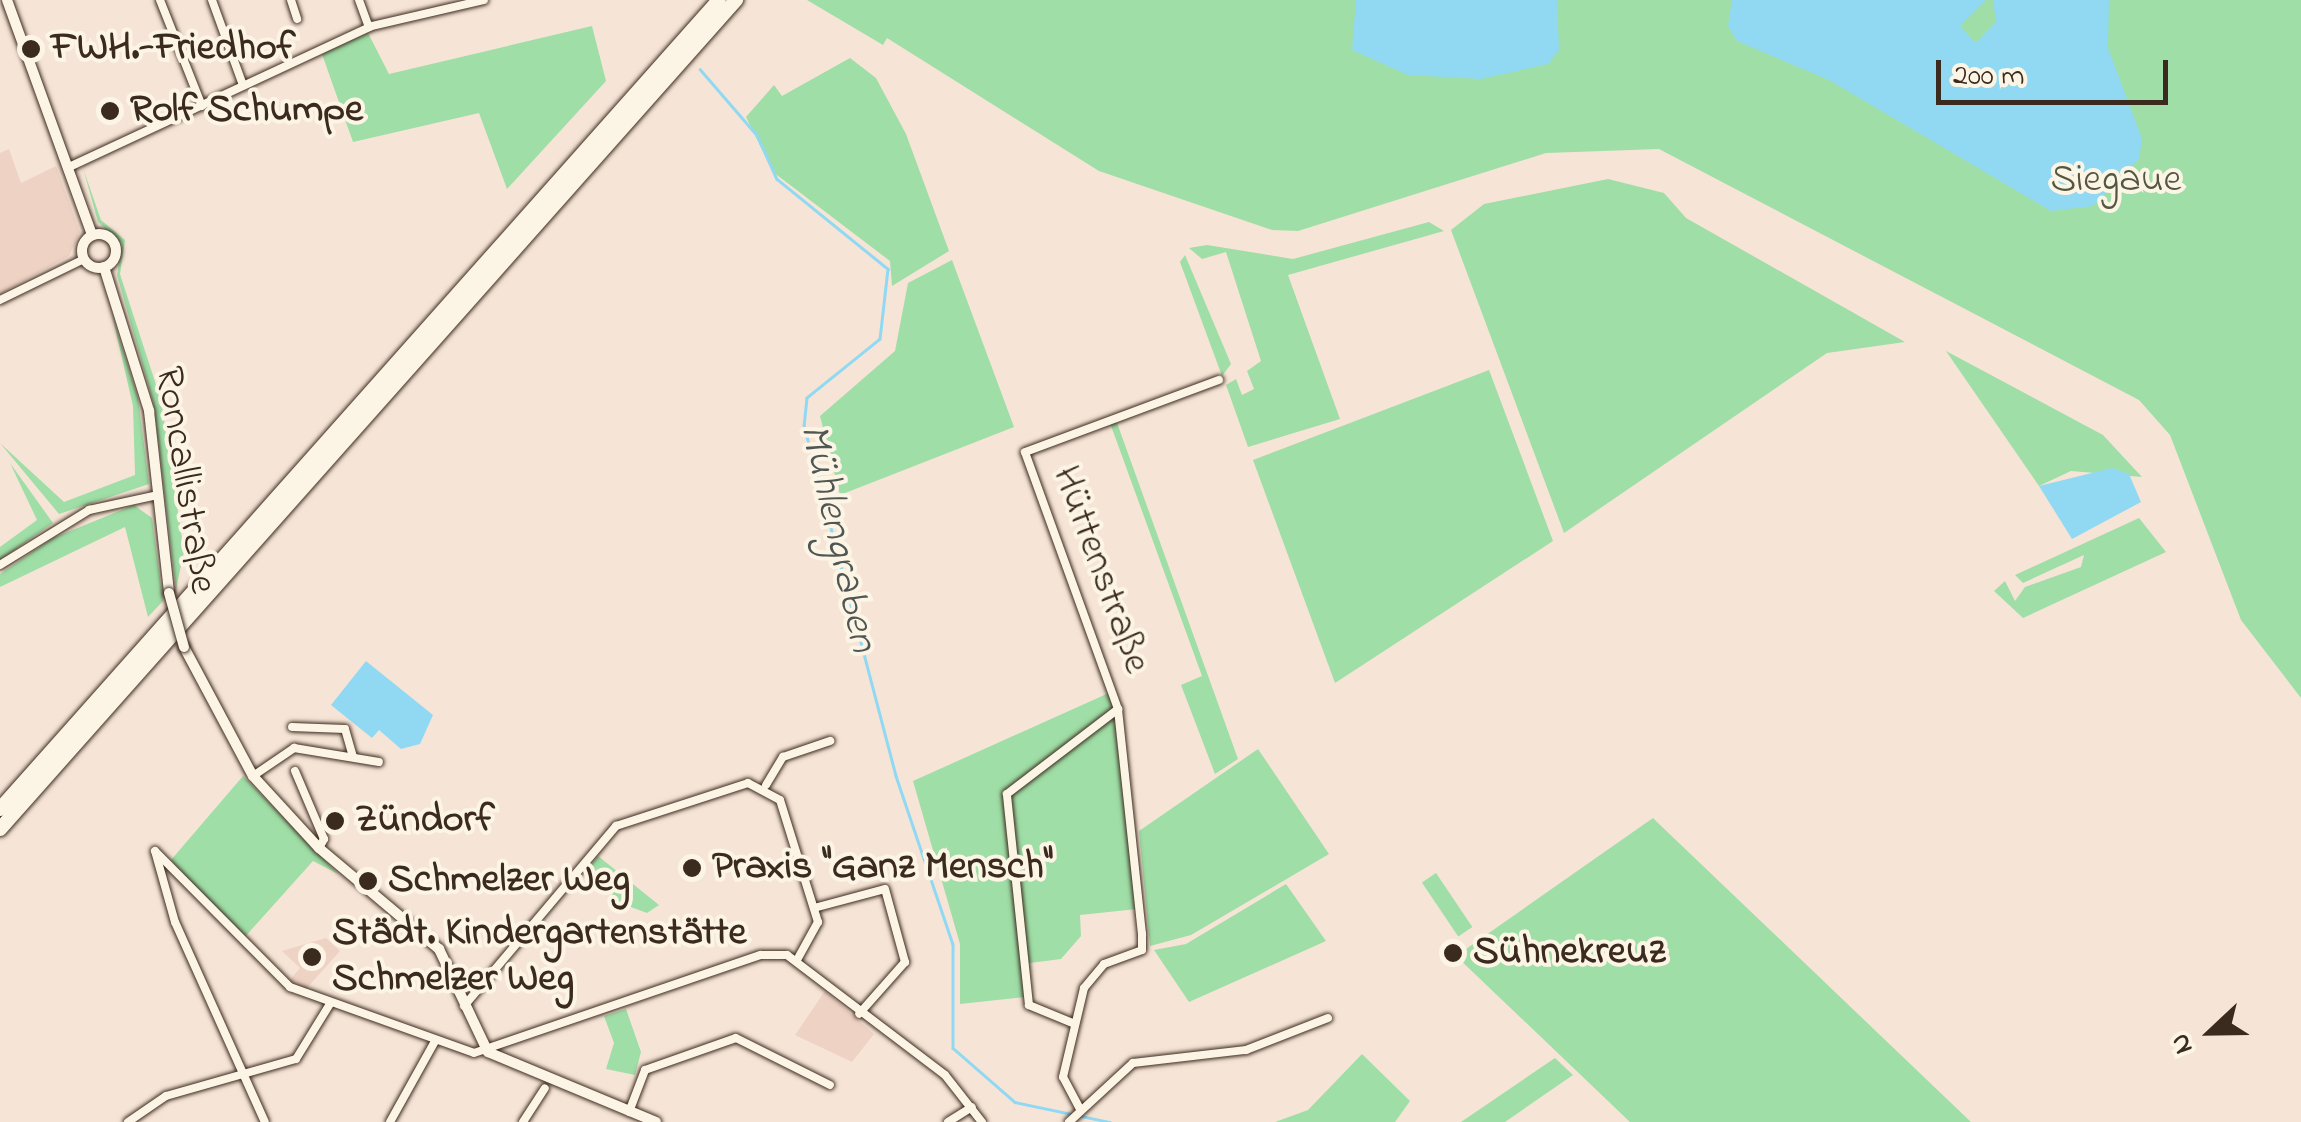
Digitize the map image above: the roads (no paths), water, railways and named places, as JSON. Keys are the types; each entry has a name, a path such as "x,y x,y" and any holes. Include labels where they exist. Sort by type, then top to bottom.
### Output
{"highway":[{"path":"0,809 719,0"},
{"path":"0,830 736,0"}],"street":[{"path":"0,300 84,259 92,235 7,0"},
{"path":"160,0 202,106"},
{"path":"212,0 243,86"},
{"path":"291,0 296,19"},
{"path":"358,0 369,27"},
{"path":"67,168 369,27 484,0"},
{"name":"Roncallistraße","path":"92,235 115,245 104,267 144,386 169,593 184,646 253,776"},
{"path":"84,259 104,267"},
{"name":"Hüttenstraße","path":"1073,1116 1063,1077 1092,975 1142,950 1118,708 1025,452 1219,380"},
{"path":"0,565 89,510 158,496"},
{"name":"Hüttenstraße","path":"1075,1024 1029,1005 1007,794 1118,708"},
{"path":"292,727 346,728 353,757"},
{"path":"464,1006 616,826 766,785 783,757 830,741"},
{"path":"378,762 294,748 253,776 319,848 429,938 488,1052"},
{"path":"296,771 324,839 319,848"},
{"path":"766,785 783,806 814,908 817,933 796,960"},
{"path":"265,1122 175,922 156,851 276,976 330,1004 435,1041 488,1052 656,1122"},
{"path":"814,908 885,889 905,962 859,1014"},
{"path":"488,1052 761,955 796,960 881,1034 945,1074 982,1122"},
{"path":"128,1122 166,1096 304,1053 330,1004"},
{"path":"1073,1116 1133,1062 1246,1050 1328,1018"},
{"path":"629,1112 645,1070 736,1038 830,1085"},
{"path":"390,1122 435,1041"},
{"path":"523,1122 544,1088"},
{"path":"948,1122 972,1107"}],"water":[{"path":"1356,0 1557,0 1559,50 1548,64 1481,79 1408,75 1352,50"},
{"path":"1732,0 1986,0 1960,26 1976,43 1996,22 1993,0 2109,0 2108,48 2142,139 2139,159 2093,206 2051,211 1829,80 1737,41 1728,26"},
{"path":"2112,468 2129,474 2141,502 2072,539 2039,486"},
{"path":"366,661 433,715 420,744 401,749 379,730 372,738 331,705"}],"waterway":[{"name":"Mühlengraben","path":"700,69 757,135 777,179 888,269 880,339 807,398 804,425 896,776 953,944 953,1048 1015,1102 1110,1122"}],"place":[{"name":"FWH.-Friedhof","path":"31,49"},
{"name":"Rolf Schumpe","path":"110,111"},
{"name":"Zündorf","path":"335,821"},
{"name":"Praxis \"Ganz Mensch\"","path":"692,868"},
{"name":"Schmelzer Weg","path":"368,881"},
{"name":"Sühnekreuz","path":"1453,953"},
{"name":"Städt. Kindergartenstätte Schmelzer Weg","path":"312,957"}],"park label":[{"name":"Siegaue","path":"2116,181"}]}
